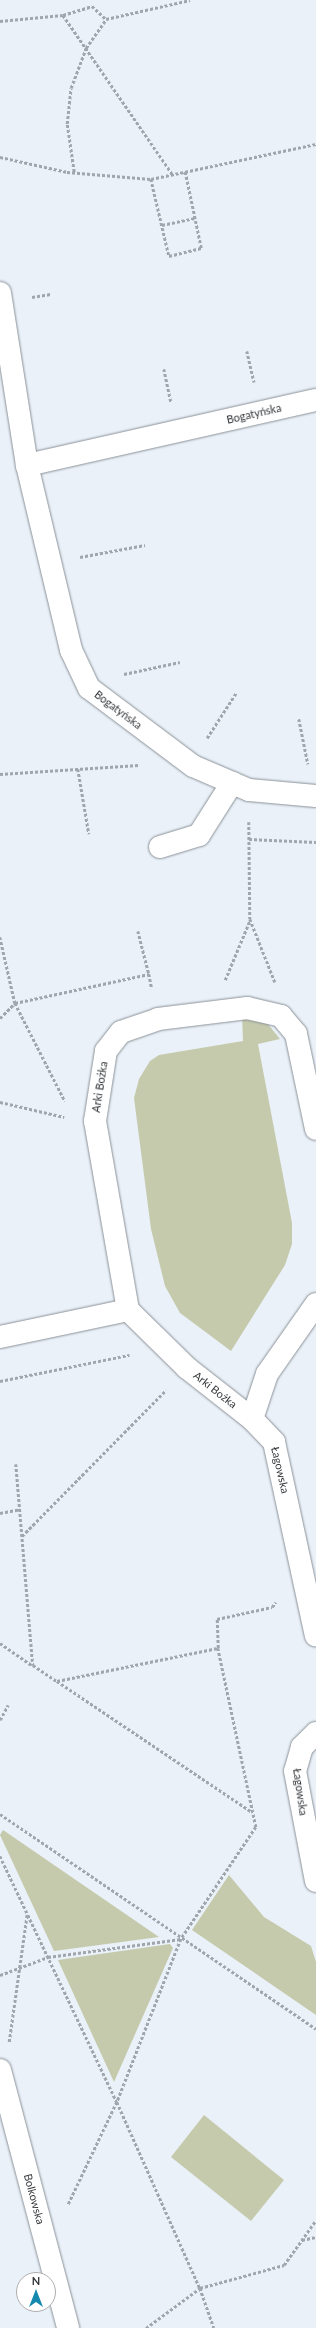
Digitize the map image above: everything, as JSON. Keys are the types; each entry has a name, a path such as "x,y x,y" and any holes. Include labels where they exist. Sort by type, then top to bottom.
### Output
{"street":[{"name":"Bogatyńska","path":"0,293 27,465 71,650 89,688 193,766 249,790 316,796"},
{"name":"Bogatyńska","path":"27,465 316,400"},
{"path":"160,847 200,835 232,783"},
{"name":"Arki Bożka","path":"252,1419 187,1368 128,1310 95,1121 106,1051 121,1032 158,1019 247,1008 281,1016"},
{"path":"281,1016 296,1034 316,1129"},
{"path":"252,1419 267,1374 316,1304"},
{"path":"0,1337 128,1310"},
{"name":"Łagowska","path":"252,1419 274,1442 316,1636"},
{"name":"Łagowska","path":"316,1733 302,1747 295,1771 316,1881"},
{"name":"Bolkowska","path":"2,2076 68,2328"}],"path":[{"path":"74,172 68,117 71,88 86,48 106,19 190,0"},
{"path":"0,21 63,15 92,6 106,19"},
{"path":"63,15 173,175"},
{"path":"0,157 74,172 151,179 316,144"},
{"path":"151,179 169,256 201,248 184,172"},
{"path":"162,225 194,218"},
{"path":"247,351 255,385"},
{"path":"164,369 173,410"},
{"path":"73,559 145,545"},
{"path":"115,676 180,662"},
{"path":"204,744 236,693"},
{"path":"299,719 309,772"},
{"path":"0,774 141,765"},
{"path":"78,769 89,834"},
{"path":"249,816 250,920 277,988 281,1016"},
{"path":"249,839 316,842"},
{"path":"224,981 250,920"},
{"path":"138,931 158,1019"},
{"path":"0,937 15,1003 68,1106"},
{"path":"0,1018 15,1003 149,974"},
{"path":"0,1102 68,1118"},
{"path":"0,1381 131,1355"},
{"path":"22,1536 187,1368"},
{"path":"16,1464 33,1665"},
{"path":"0,1512 20,1509"},
{"path":"48,2249 117,2102 182,1939 256,1827 218,1648 217,1619 272,1607 281,1595"},
{"path":"0,1643 253,1812"},
{"path":"57,1681 218,1648"},
{"path":"0,1720 8,1705"},
{"path":"0,1814 316,2029"},
{"path":"0,1856 117,2102 200,2288 214,2328"},
{"path":"2,2076 27,1912"},
{"path":"0,1975 48,1957 182,1939"},
{"path":"146,2328 200,2288 284,2265 316,2220"},
{"path":"302,2240 316,2238"}],"green space":[{"path":"242,1016 267,1023 280,1039 258,1044 292,1223 292,1244 285,1265 231,1351 180,1313 165,1286 151,1229 134,1098 139,1079 150,1061 159,1055 243,1041"},
{"path":"3,1830 159,1937 54,1951 0,1835"},
{"path":"229,1875 264,1917 311,1946 316,1962 316,2015 192,1930"},
{"path":"170,1944 173,1948 114,2082 58,1960"},
{"path":"204,2115 284,2180 251,2221 171,2157"}]}
